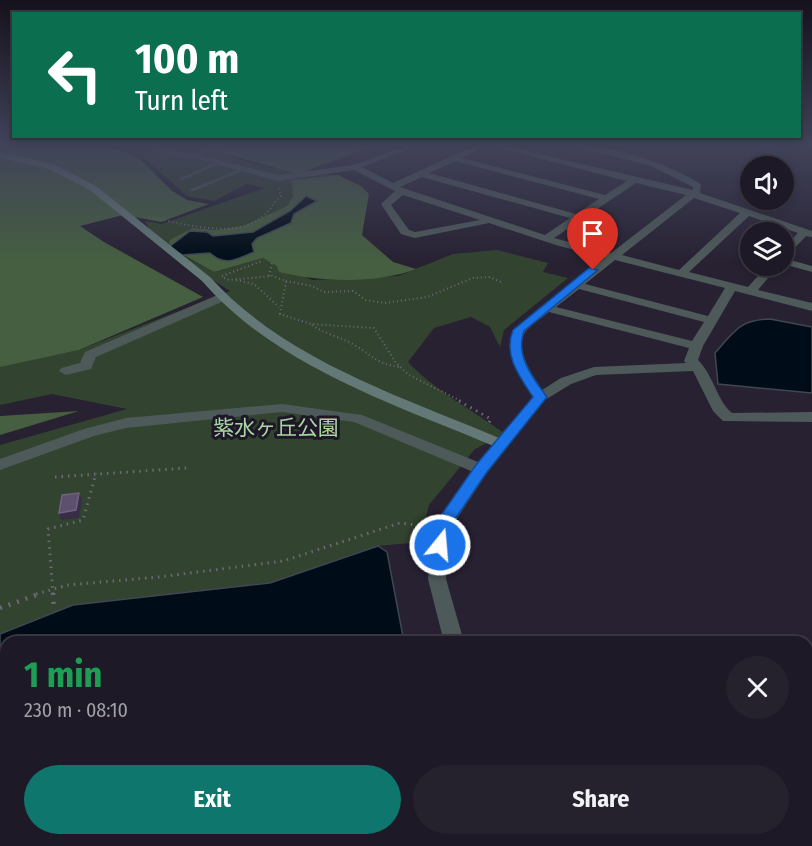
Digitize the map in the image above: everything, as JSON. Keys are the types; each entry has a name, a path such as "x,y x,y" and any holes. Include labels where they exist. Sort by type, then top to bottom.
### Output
{"street":[{"path":"87,184 206,279 222,297 294,351 336,374 501,444"},
{"path":"388,184 488,220 547,238 812,308"},
{"path":"405,184 397,189 386,204 405,232 415,234 479,224 488,220"},
{"path":"460,184 580,218"},
{"path":"555,184 607,198"},
{"path":"547,238 580,218 626,184"},
{"path":"656,184 693,194 808,233"},
{"path":"540,397 522,371 514,342 519,330 610,256 693,194 698,186 695,184"},
{"path":"681,274 746,213"},
{"path":"794,245 808,233"},
{"path":"794,264 812,269"},
{"path":"750,291 764,276"},
{"path":"576,285 711,320"},
{"path":"732,287 696,346 691,361 703,373 720,411 728,418 812,417"},
{"path":"66,370 86,366 90,355 222,297"},
{"path":"547,308 696,346"},
{"path":"452,636 437,579 441,528 481,469 540,397 566,381 594,371 695,367"},
{"path":"0,465 88,432 126,423 282,408 357,418 481,469"}],"lane":[{"path":"192,190 206,184"}],"path":[{"path":"123,214 203,226 243,227 261,218 280,196 279,184"},
{"path":"206,279 220,277 262,261"},
{"path":"269,276 272,263"},
{"path":"234,280 269,276 312,286 324,292 353,291 366,300 385,303 427,297 473,278 490,277 503,284"},
{"path":"220,277 255,284 280,307"},
{"path":"286,281 280,314 311,324 374,328 400,367 414,378 476,407 491,419 483,435"},
{"path":"311,324 324,334 355,345 380,364 400,367"},
{"path":"54,477 187,468"},
{"path":"54,611 48,529 83,520 96,473"},
{"path":"0,608 19,599 68,585 159,577 282,561 400,523 441,528"}],"green space":[{"path":"0,184 165,184 187,200 209,204 161,222 123,215 80,226 104,242 203,297 79,350 0,367"},
{"name":"紫水ヶ丘公園","path":"174,184 246,184 214,201 187,196"},
{"name":"紫水ヶ丘公園","path":"249,184 292,184 293,196 287,206 243,226 215,230 193,228 182,255 214,272 263,258 312,280 398,276 453,254 497,250 548,263 543,272 568,278 504,330 500,347 490,327 471,317 434,328 408,362 442,391 505,434 475,449 429,505 420,542 378,546 270,583 73,605 0,634 0,445 127,409 52,394 0,405 0,366 79,350 230,291 158,245 145,221 162,224 264,188"},
{"path":"292,184 361,186 369,194 362,235 393,262 416,269 401,274 366,279 312,278 279,272 277,266 263,258 214,272 169,247 170,240 193,228 215,230 243,226 287,206 293,196"},
{"path":"79,411 0,435 0,416"}],"shaded area":[{"path":"306,196 317,201 294,214 291,223 257,238 252,244 254,252 242,257 226,261 210,253 182,255 169,247 190,231 207,232 213,236 253,232 290,211"},
{"path":"770,319 812,327 812,393 718,384 715,353 744,324"},
{"path":"378,546 387,552 403,636 0,636 0,634 73,605 270,583"}],"building":[{"path":"79,493 76,510 59,513 62,495"}],"route":[{"path":"440,545 441,528 481,469 540,397 522,371 514,342 519,330 593,270"}]}
